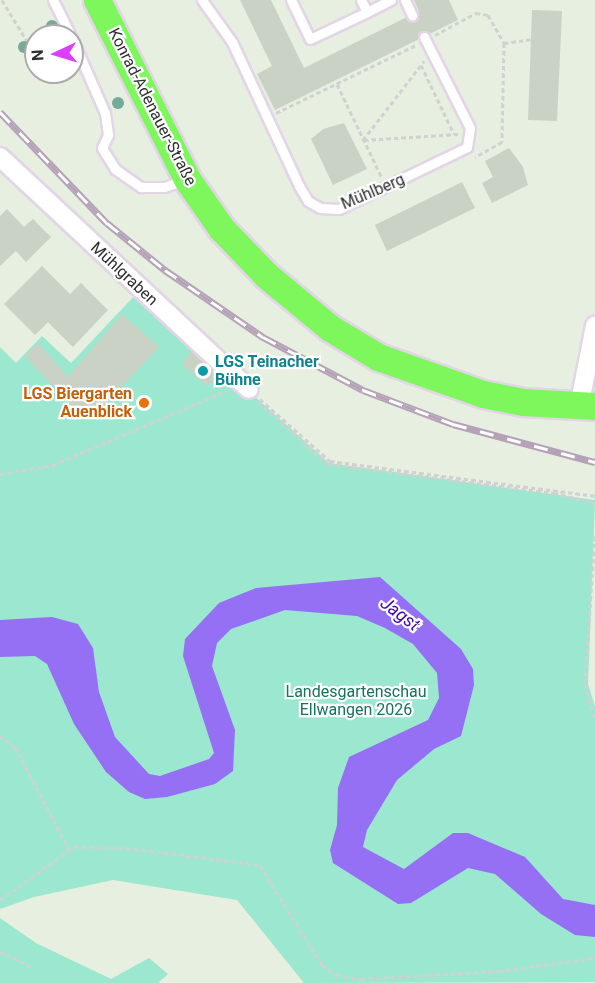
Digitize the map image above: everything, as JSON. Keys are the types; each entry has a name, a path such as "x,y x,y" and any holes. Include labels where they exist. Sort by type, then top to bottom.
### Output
{"main road":[{"name":"Konrad-Adenauer-Straße","path":"97,0 187,179 221,228 266,275 330,328 378,357 483,394 587,406"}],"street":[{"name":"Mühlgraben","path":"0,157 246,389"},
{"path":"587,406 595,326"}],"lane":[{"path":"53,0 65,24"},
{"name":"Mühlberg","path":"202,0 232,42 299,186 320,208 339,209 467,147"},
{"path":"291,0 310,39 391,0"},
{"path":"361,0 367,12"},
{"path":"405,0 412,15"},
{"path":"425,39 470,133 467,147"},
{"path":"84,66 105,113 108,135 102,148 115,169 141,187 164,187 187,179"}],"path":[{"path":"2,0 24,36"},
{"path":"268,117 476,13 488,15 504,43 502,142 475,158 467,147"},
{"path":"504,43 531,39"},
{"path":"363,140 431,51"},
{"path":"421,65 454,134"},
{"path":"336,84 386,187"},
{"path":"363,140 470,133"},
{"path":"0,474 53,465 210,395 246,389"},
{"path":"246,389 330,461 479,477 595,496"},
{"path":"246,389 328,464 554,493 595,503"},
{"path":"595,536 585,684 595,718"},
{"path":"0,736 15,747 69,850"},
{"path":"0,900 69,850 85,844 260,865 322,965 336,975 361,979 499,971 595,958"},
{"path":"0,951 32,967"}],"green space":[{"name":"Landesgartenschau Ellwangen 2026","path":"138,292 329,463 595,500 588,684 595,707 595,982 304,983 237,900 113,880 34,897 0,909 0,347 16,363 42,336 71,363"},
{"path":"0,918 36,943 111,979 149,958 168,974 158,983 0,983"}],"water":[{"name":"Jagst","path":"380,577 461,649 473,669 474,685 461,736 434,749 397,780 367,830 363,847 404,869 453,833 468,833 525,857 563,899 595,905 595,937 575,935 541,914 495,874 468,868 411,903 398,904 333,863 330,850 337,825 338,788 349,757 428,720 439,698 437,673 413,644 385,628 357,616 285,610 231,629 217,643 212,666 235,730 233,771 215,784 167,797 145,799 129,792 106,772 74,724 47,664 35,656 0,657 0,620 52,617 78,624 93,648 99,692 115,737 149,774 160,776 209,759 214,753 183,656 185,639 219,603 256,588"}],"building":[{"path":"240,0 271,0 304,68 419,11 414,0 449,0 458,20 275,110 257,74 272,66"},
{"path":"532,10 562,11 557,121 528,120"},
{"path":"344,123 367,169 333,185 311,139 323,129"},
{"path":"509,148 523,167 528,185 492,203 482,183 493,177 485,161"},
{"path":"462,182 475,208 387,251 375,225"},
{"path":"7,209 24,227 33,219 51,237 26,262 16,251 0,266 0,216"},
{"path":"42,266 70,294 81,283 108,310 73,347 48,322 35,335 4,304"},
{"path":"122,314 159,347 95,416 90,411 82,418 25,356 38,343 68,377"},
{"name":"LGS Teinacher Bühne","path":"193,348 224,377 206,385 182,365"}],"railway":[{"path":"0,112 107,223 165,270 263,337 363,390 453,424 595,462"}],"place":[{"name":"LGS Teinacher Bühne","path":"203,371"},
{"name":"LGS Biergarten Auenblick","path":"144,403"}]}
